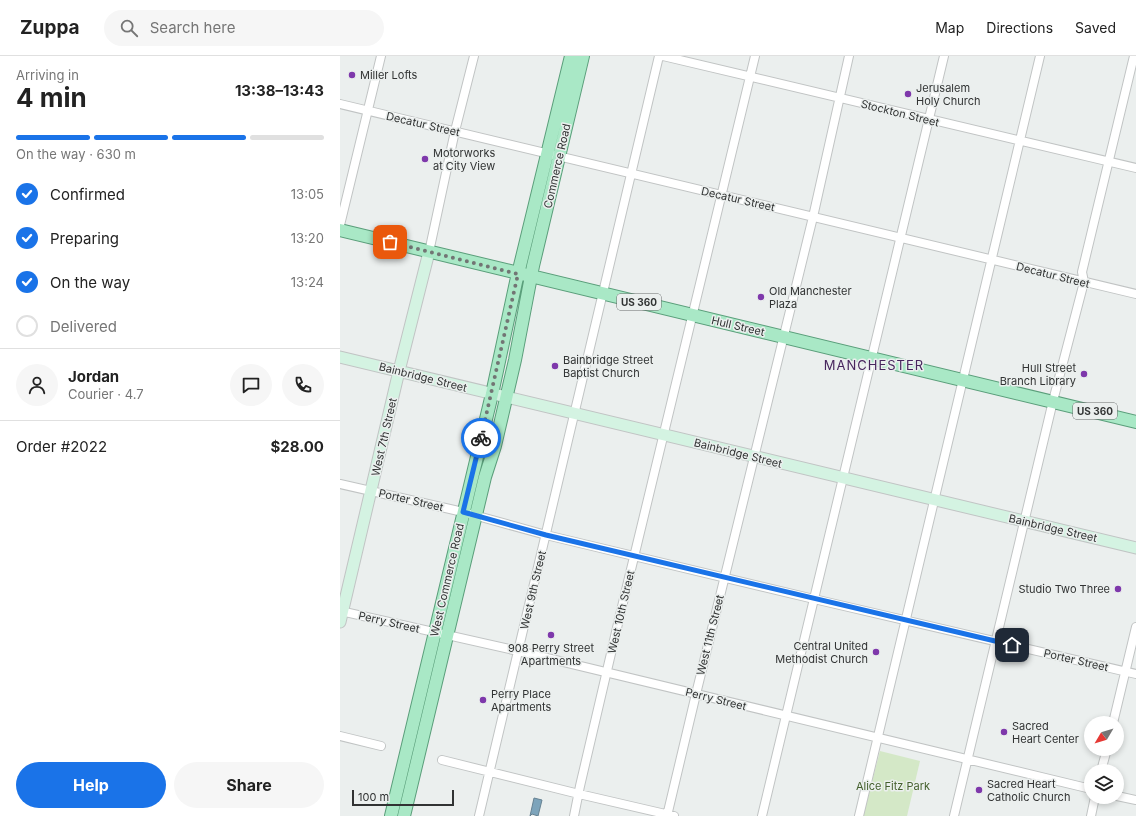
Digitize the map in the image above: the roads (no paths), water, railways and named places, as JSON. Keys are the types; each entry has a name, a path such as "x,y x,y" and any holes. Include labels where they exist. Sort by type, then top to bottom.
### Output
{"main road":[{"name":"Commerce Road","path":"518,274 570,56"},
{"name":"Commerce Road","path":"531,277 583,56"},
{"name":"Hull Street","path":"340,230 518,274 872,357 1136,422"},
{"name":"West Commerce Road","path":"391,816 492,394 518,274"},
{"name":"West Commerce Road","path":"404,816 506,398 520,337 531,277"}],"street":[{"path":"340,225 381,56"},
{"path":"430,252 455,131 474,56"},
{"name":"West 9th Street","path":"479,816 660,56"},
{"name":"Stockton Street","path":"664,56 928,120 1136,168"},
{"name":"West 10th Street","path":"574,816 606,673 755,56"},
{"name":"West 11th Street","path":"670,816 696,694 813,217 838,98 849,56"},
{"path":"762,816 944,56"},
{"path":"859,816 1040,56"},
{"path":"954,816 1053,401 1084,282 1082,272 1134,56"},
{"name":"Decatur Street","path":"340,104 1136,294"},
{"name":"West 7th Street","path":"341,615 399,371 430,252"},
{"name":"Bainbridge Street","path":"340,357 1136,548"},
{"name":"Porter Street","path":"340,484 463,512 546,535 724,578 1136,674"},
{"name":"Perry Street","path":"341,615 518,651 1084,787"},
{"path":"1115,716 1136,627"},
{"path":"340,736 381,746"},
{"path":"442,760 670,816"},
{"path":"1124,797 1136,800"},
{"path":"1091,816 1094,804"}],"water":[{"path":"534,798 542,800 538,816 532,814 530,816"}],"place":[{"name":"Miller Lofts","path":"352,75"},
{"name":"Jerusalem Holy Church","path":"908,94"},
{"name":"Motorworks at City View","path":"425,159"},
{"name":"Old Manchester Plaza","path":"761,297"},
{"name":"Bainbridge Street Baptist Church","path":"555,366"},
{"name":"Hull Street Branch Library","path":"1084,374"},
{"name":"Studio Two Three","path":"1118,589"},
{"name":"908 Perry Street Apartments","path":"551,635"},
{"name":"Central United Methodist Church","path":"876,652"},
{"name":"Perry Place Apartments","path":"483,700"},
{"name":"Sacred Heart Center","path":"1004,732"},
{"name":"Sacred Heart Catholic Church","path":"979,790"}],"district":[{"name":"MANCHESTER","path":"874,365"}],"park label":[{"name":"Alice Fitz Park","path":"893,786"}]}
